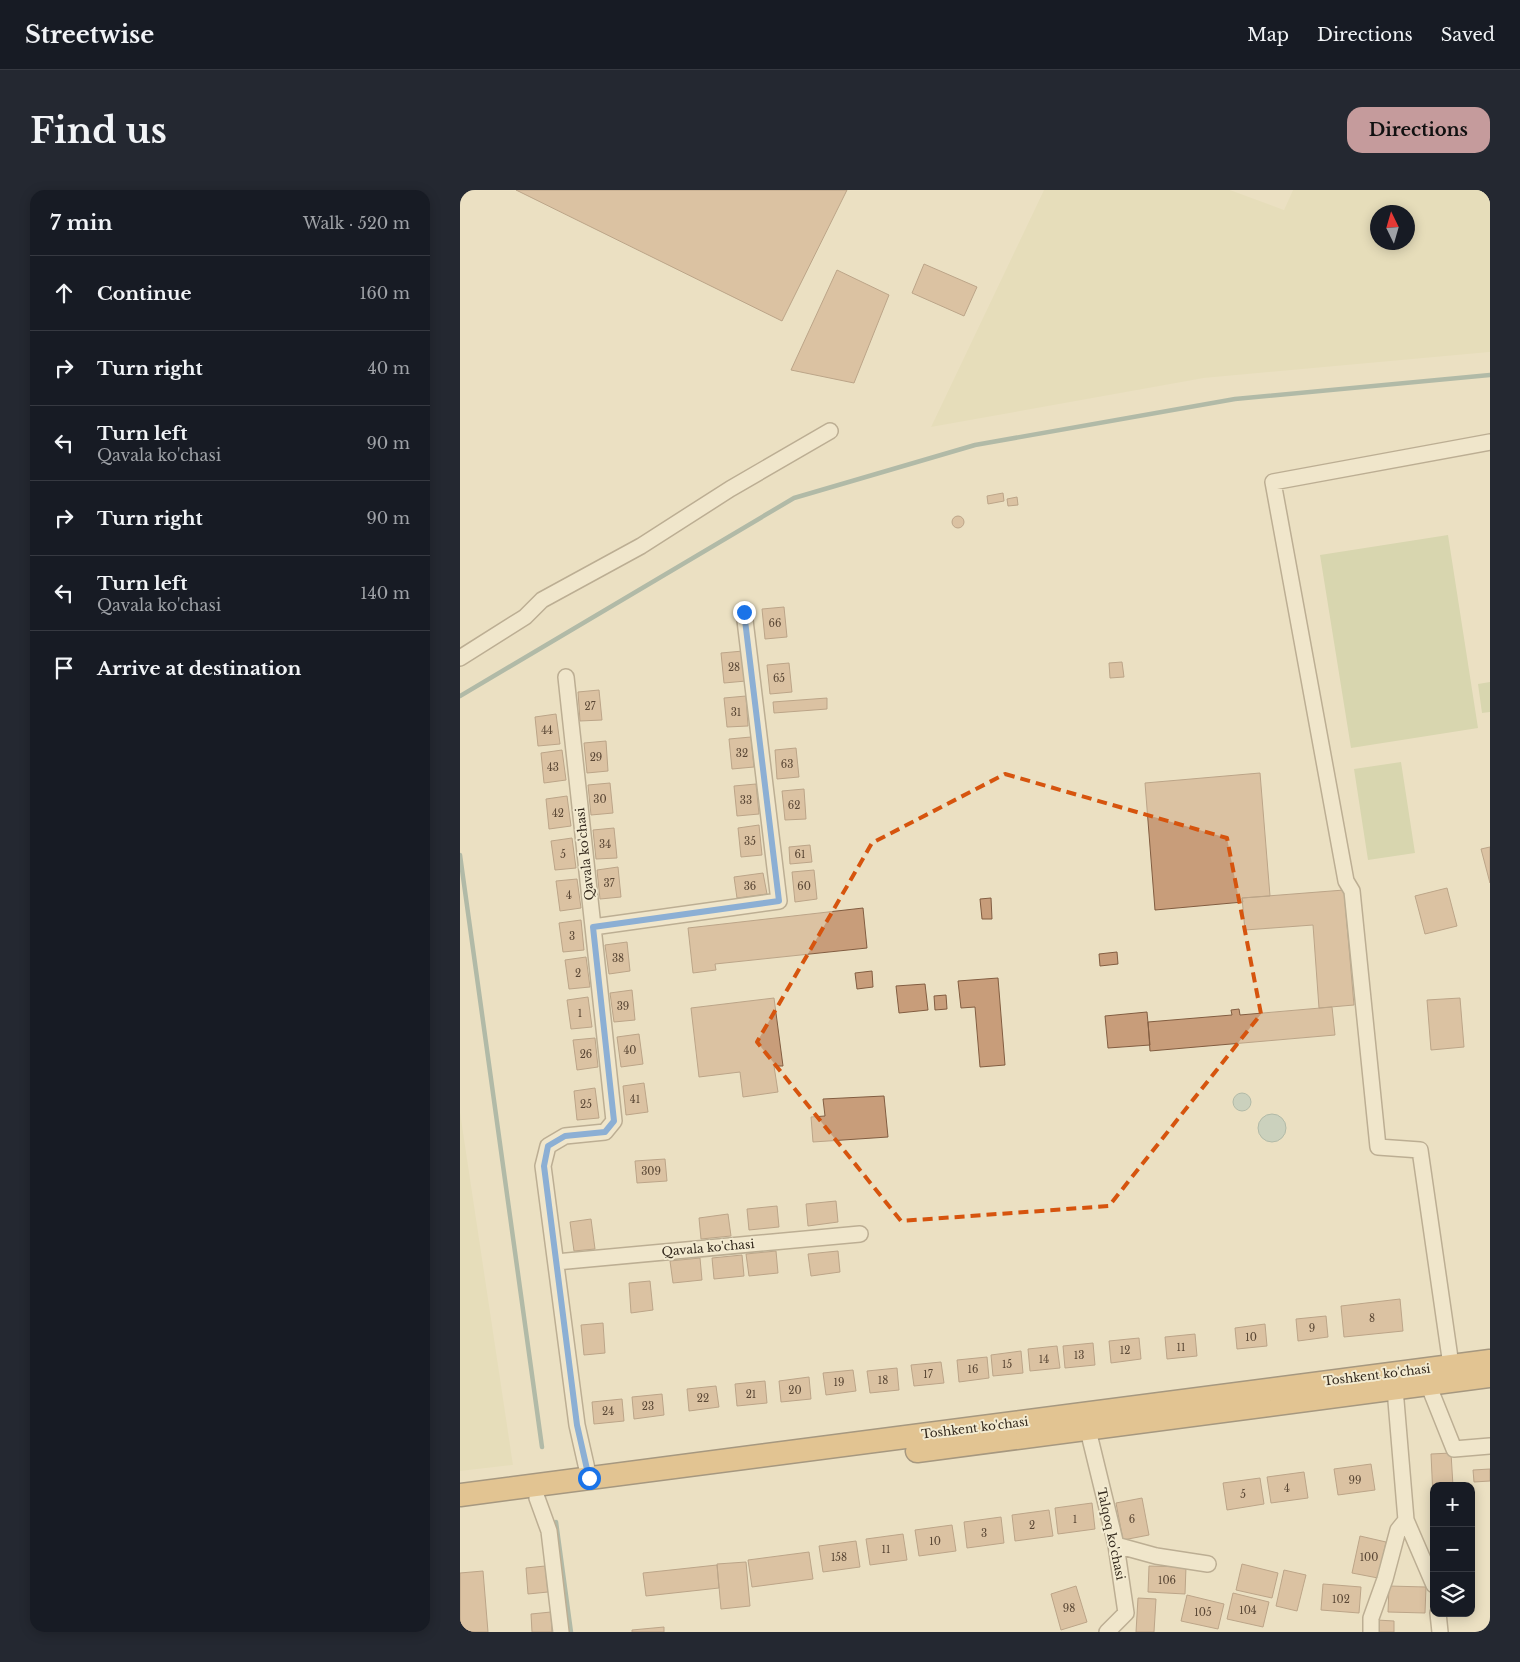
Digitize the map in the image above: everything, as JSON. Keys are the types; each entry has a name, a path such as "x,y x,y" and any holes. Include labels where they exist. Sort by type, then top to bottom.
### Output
{"highway":[{"name":"Toshkent ko'chasi","path":"460,1495 1450,1365 1490,1363"},
{"name":"Toshkent ko'chasi","path":"460,1509 1088,1430 1428,1384 1490,1363"}],"street":[{"path":"460,658 525,617 542,600 641,546 730,489 830,431"},
{"path":"1450,1365 1420,1150 1378,1147 1352,891 1346,881 1272,482 1490,442"},
{"path":"593,927 779,901 744,612"},
{"name":"Qavala ko'chasi","path":"566,677 614,1121 605,1132 565,1136 548,1146 544,1166 556,1262 860,1234"},
{"path":"556,1262 577,1425 589,1478"},
{"path":"1428,1384 1454,1449 1490,1446"},
{"path":"1395,1388 1406,1520 1430,1576"},
{"name":"Talqoq ko'chasi","path":"1088,1430 1116,1545 1126,1613 1107,1632"},
{"path":"537,1498 549,1531 561,1632"},
{"path":"1370,1632 1370,1618 1385,1579 1398,1530 1406,1520"},
{"path":"1116,1545 1156,1556 1208,1564"},
{"path":"1438,1617 1440,1632"}],"highlighted area":[{"path":"1005,774 1227,838 1261,1014 1109,1206 901,1221 757,1042 872,843"}],"shaded area":[{"path":"1044,190 1230,190 1284,210 1293,190 1490,190 1490,352 1204,378 931,427"},
{"path":"460,1112 513,1465 460,1471"}],"green space":[{"path":"1448,535 1478,728 1351,748 1320,555"},
{"path":"1490,682 1490,712 1482,713 1478,684"},
{"path":"1401,762 1415,853 1368,860 1354,769"}],"water":[{"path":"1242,1093 1248,1096 1251,1102 1248,1108 1242,1111 1236,1108 1233,1102 1236,1096"},
{"path":"1272,1114 1282,1118 1286,1128 1282,1138 1272,1142 1262,1138 1258,1128 1262,1118"}],"building":[{"path":"516,190 847,190 782,321"},
{"path":"924,264 977,287 964,316 912,293"},
{"path":"837,270 889,295 854,383 791,370"},
{"path":"1003,493 1004,501 988,504 987,496"},
{"path":"1017,497 1018,505 1008,506 1007,499"},
{"path":"956,516 960,516 964,522 960,528 956,528 952,524 952,520"},
{"path":"784,607 787,637 765,639 762,609"},
{"path":"743,651 746,681 724,683 721,653"},
{"path":"1122,662 1124,677 1110,678 1109,663"},
{"path":"789,663 792,692 770,694 767,665"},
{"path":"599,690 602,720 580,721 578,692"},
{"path":"746,696 748,726 727,727 724,698"},
{"path":"827,698 827,709 774,713 773,702"},
{"path":"556,714 560,744 538,746 535,717"},
{"path":"751,737 754,767 732,769 729,739"},
{"path":"606,741 608,771 587,773 584,743"},
{"path":"796,748 799,777 777,779 775,750"},
{"path":"562,750 566,780 544,783 541,753"},
{"path":"1260,773 1270,896 1242,898 1243,902 1155,910 1145,783"},
{"path":"610,783 613,813 591,815 588,785"},
{"path":"756,784 759,814 737,816 734,786"},
{"path":"804,789 806,819 785,820 782,791"},
{"path":"567,796 571,826 549,829 546,799"},
{"path":"759,825 762,855 741,857 738,828"},
{"path":"614,828 617,858 596,859 593,830"},
{"path":"572,838 576,868 555,870 551,841"},
{"path":"810,845 812,862 790,864 789,847"},
{"path":"1490,847 1490,883 1481,849"},
{"path":"618,867 621,897 600,899 597,870"},
{"path":"814,870 817,899 795,902 792,872"},
{"path":"763,873 767,894 737,898 734,877"},
{"path":"577,879 581,908 560,911 556,881"},
{"path":"1447,888 1457,926 1425,934 1415,896"},
{"path":"1344,890 1354,1005 1319,1008 1313,925 1245,930 1242,898"},
{"path":"991,898 992,919 982,919 980,899"},
{"path":"863,908 867,948 715,964 716,970 693,973 688,928"},
{"path":"581,920 584,950 563,952 559,923"},
{"path":"627,942 630,971 609,974 605,945"},
{"path":"1117,952 1118,964 1100,966 1099,954"},
{"path":"586,957 590,987 569,989 565,960"},
{"path":"872,971 873,987 857,989 855,973"},
{"path":"998,978 1005,1065 980,1067 975,1007 961,1008 958,981"},
{"path":"925,984 928,1010 899,1013 896,986"},
{"path":"632,990 635,1020 614,1022 610,993"},
{"path":"946,995 947,1009 935,1010 934,996"},
{"path":"588,997 592,1027 571,1029 567,1000"},
{"path":"774,998 783,1066 774,1066 778,1092 743,1097 740,1072 699,1077 691,1008"},
{"path":"1460,998 1464,1047 1431,1050 1427,1000"},
{"path":"1332,1007 1335,1035 1150,1051 1148,1022 1232,1015 1231,1010 1239,1009 1240,1015"},
{"path":"1147,1012 1150,1045 1108,1048 1105,1016"},
{"path":"639,1034 643,1064 621,1067 617,1037"},
{"path":"595,1038 598,1067 577,1070 573,1040"},
{"path":"644,1083 648,1112 626,1115 623,1086"},
{"path":"595,1088 599,1118 577,1120 574,1091"},
{"path":"884,1096 888,1137 813,1142 811,1117 825,1116 823,1099"},
{"path":"665,1159 667,1181 637,1183 635,1161"},
{"path":"836,1201 838,1222 808,1226 806,1204"},
{"path":"777,1206 779,1227 749,1230 747,1209"},
{"path":"728,1214 731,1236 701,1239 699,1218"},
{"path":"591,1219 595,1249 574,1251 570,1222"},
{"path":"776,1251 778,1273 749,1276 746,1254"},
{"path":"838,1251 840,1272 811,1276 808,1254"},
{"path":"742,1255 744,1276 714,1279 712,1258"},
{"path":"700,1258 702,1280 673,1283 670,1261"},
{"path":"650,1281 653,1310 631,1313 629,1283"},
{"path":"1400,1299 1403,1331 1344,1337 1341,1306"},
{"path":"1326,1316 1328,1337 1298,1341 1296,1319"},
{"path":"603,1323 605,1353 584,1355 581,1325"},
{"path":"1265,1324 1267,1346 1237,1349 1235,1328"},
{"path":"1195,1334 1197,1356 1167,1359 1165,1337"},
{"path":"1139,1338 1141,1359 1111,1363 1109,1341"},
{"path":"1093,1343 1095,1365 1065,1368 1063,1346"},
{"path":"1057,1346 1060,1368 1030,1371 1028,1349"},
{"path":"1021,1351 1023,1373 993,1376 991,1355"},
{"path":"987,1357 989,1378 959,1382 957,1360"},
{"path":"941,1362 944,1383 914,1386 911,1365"},
{"path":"897,1368 899,1390 870,1393 867,1371"},
{"path":"853,1370 856,1391 826,1395 823,1373"},
{"path":"809,1377 811,1399 781,1402 779,1381"},
{"path":"765,1381 767,1403 737,1406 735,1384"},
{"path":"716,1386 719,1407 689,1411 687,1389"},
{"path":"662,1394 664,1415 634,1419 632,1397"},
{"path":"622,1399 624,1421 594,1424 592,1402"},
{"path":"1451,1453 1453,1482 1432,1482 1431,1454"},
{"path":"1371,1464 1375,1490 1338,1495 1334,1469"},
{"path":"1490,1469 1490,1481 1474,1482 1473,1470"},
{"path":"1304,1472 1308,1498 1271,1503 1267,1477"},
{"path":"1260,1478 1264,1504 1227,1510 1223,1483"},
{"path":"1142,1498 1149,1535 1123,1540 1116,1503"},
{"path":"1092,1503 1095,1529 1058,1534 1055,1508"},
{"path":"1049,1510 1053,1536 1015,1541 1012,1515"},
{"path":"1001,1517 1004,1543 967,1548 964,1522"},
{"path":"952,1525 956,1551 919,1556 915,1530"},
{"path":"903,1534 907,1560 870,1565 866,1539"},
{"path":"1360,1536 1386,1542 1378,1578 1352,1573"},
{"path":"856,1541 860,1567 823,1572 819,1546"},
{"path":"809,1552 813,1579 752,1587 748,1560"},
{"path":"746,1562 750,1606 721,1609 717,1564"},
{"path":"1242,1564 1278,1573 1272,1598 1236,1590"},
{"path":"717,1565 719,1588 646,1596 643,1573"},
{"path":"545,1566 548,1592 528,1594 526,1568"},
{"path":"1149,1566 1186,1567 1185,1594 1148,1592"},
{"path":"1284,1570 1306,1575 1297,1611 1276,1606"},
{"path":"483,1571 488,1632 460,1632 460,1573"},
{"path":"1323,1584 1361,1587 1359,1613 1321,1610"},
{"path":"1076,1586 1087,1622 1061,1630 1051,1594"},
{"path":"1389,1586 1426,1587 1425,1613 1388,1612"},
{"path":"1233,1593 1269,1602 1263,1627 1227,1619"},
{"path":"1187,1595 1224,1604 1218,1629 1181,1621"},
{"path":"1138,1598 1156,1599 1154,1632 1136,1632"},
{"path":"551,1612 552,1632 532,1632 531,1614"},
{"path":"1377,1620 1394,1621 1394,1632 1377,1632"},
{"path":"664,1627 664,1632 632,1632 632,1630"}],"waterway":[{"path":"460,696 794,498 975,445 1235,399 1490,375"},
{"path":"460,855 542,1447"},
{"path":"556,1522 571,1632"}],"route":[{"path":"589,1478 577,1425 544,1166 548,1146 565,1136 605,1132 614,1121 593,927 779,901 744,612"}]}
